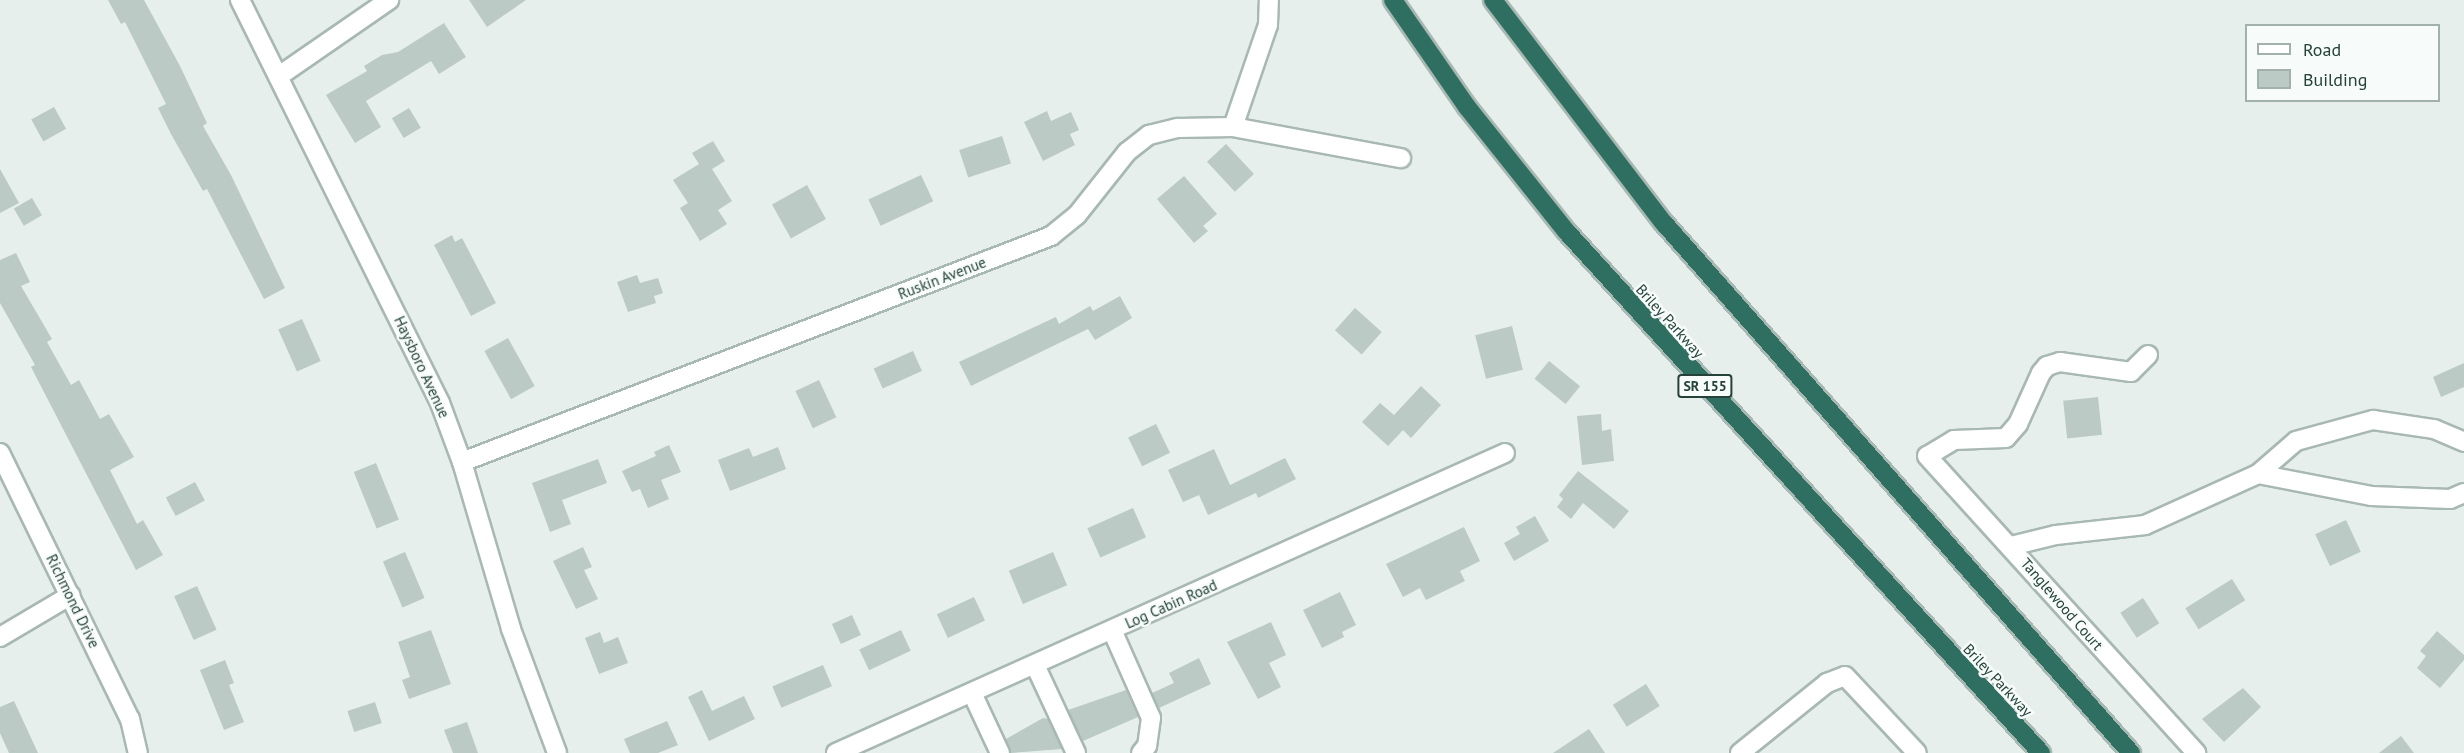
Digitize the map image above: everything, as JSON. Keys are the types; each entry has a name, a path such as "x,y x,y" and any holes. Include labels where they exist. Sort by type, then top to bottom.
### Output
{"highway":[{"name":"Briley Parkway","path":"1393,0 1467,107 1566,231 2041,753"},
{"path":"1493,0 1663,222 2132,753"}],"street":[{"name":"Haysboro Avenue","path":"240,0 440,403 462,462 511,629 557,753"},
{"path":"279,76 389,0"},
{"path":"1233,126 1268,25 1269,0"},
{"name":"Ruskin Avenue","path":"462,462 1051,236 1077,215 1127,152 1149,135 1178,128 1233,126 1401,158"},
{"name":"Tanglewood Court","path":"2148,355 2131,372 2060,362 2048,366 2041,372 2018,424 2006,438 1954,440 1927,456 2011,546 2196,753"},
{"path":"2011,546 2056,535 2145,525 2258,474 2296,441 2373,420 2434,429 2464,442"},
{"name":"Richmond Drive","path":"0,453 130,719 138,753"},
{"name":"Log Cabin Road","path":"836,753 1505,453"},
{"path":"2258,474 2371,496 2450,499 2464,493"},
{"path":"0,638 71,595"},
{"path":"1112,630 1151,718 1147,746 1141,753"},
{"path":"1035,665 1076,753"},
{"path":"1740,753 1827,683 1845,676 1917,753"},
{"path":"972,693 1000,753"}],"building":[{"path":"108,0 144,0 180,66 207,123 203,126 231,175 285,288 264,299 207,189 203,191 171,134 158,108 166,104 125,22 121,24"},
{"path":"469,0 526,0 487,27"},
{"path":"444,23 466,57 439,74 431,61 366,101 381,127 355,143 326,95 367,71 364,66 382,55 398,52"},
{"path":"54,107 66,129 43,141 31,120"},
{"path":"409,108 421,128 404,138 392,118"},
{"path":"1047,111 1051,121 1071,112 1079,130 1070,134 1075,145 1043,161 1024,122"},
{"path":"1002,136 1011,164 968,177 959,150"},
{"path":"713,141 725,161 712,169 732,201 718,210 727,224 700,241 680,208 688,203 673,180 699,164 692,153"},
{"path":"1226,144 1254,174 1235,192 1207,162"},
{"path":"0,169 19,203 0,213"},
{"path":"921,175 933,201 881,226 868,200"},
{"path":"1184,176 1217,214 1203,226 1208,231 1194,243 1157,199"},
{"path":"807,185 826,219 791,239 772,204"},
{"path":"32,198 42,215 24,226 14,208"},
{"path":"452,235 455,242 462,238 496,303 471,316 434,245"},
{"path":"16,253 30,282 21,286 52,339 47,342 71,385 79,380 100,419 109,414 134,457 110,470 137,524 143,520 163,555 136,570 31,367 35,365 0,303 0,260"},
{"path":"637,275 640,283 658,278 663,293 654,296 656,303 628,312 617,282"},
{"path":"1120,296 1132,318 1119,326 1095,340 1088,329 971,386 959,362 1056,317 1059,324 1090,306 1093,311"},
{"path":"1355,308 1382,332 1362,354 1335,330"},
{"path":"302,319 321,361 297,372 278,330"},
{"path":"1512,326 1523,370 1486,379 1475,335"},
{"path":"508,338 535,386 511,399 484,351"},
{"path":"913,351 922,371 883,389 874,368"},
{"path":"1549,361 1580,386 1566,404 1535,379"},
{"path":"2464,363 2464,387 2441,397 2433,377"},
{"path":"819,380 836,417 813,428 795,391"},
{"path":"1421,386 1441,405 1411,438 1403,430 1388,446 1362,422 1380,403 1394,415"},
{"path":"2098,397 2102,435 2067,438 2063,401"},
{"path":"1601,414 1602,431 1611,429 1614,461 1582,465 1577,416"},
{"path":"1156,424 1170,453 1142,466 1128,438"},
{"path":"669,445 681,472 661,480 669,499 648,508 640,489 632,492 622,471 656,456 654,452"},
{"path":"778,447 786,469 730,491 718,460 749,448 753,457"},
{"path":"1214,449 1230,485 1285,458 1296,479 1258,498 1256,493 1208,515 1199,495 1183,502 1168,470"},
{"path":"598,459 607,483 562,500 571,524 550,532 532,483"},
{"path":"376,463 399,520 377,529 354,472"},
{"path":"1578,471 1629,511 1614,529 1583,503 1571,519 1557,507 1563,499 1559,495"},
{"path":"195,482 205,501 176,516 166,497"},
{"path":"1133,508 1146,537 1100,558 1087,528"},
{"path":"1535,516 1549,541 1514,561 1504,543 1520,534 1516,527"},
{"path":"2346,520 2361,552 2330,566 2315,534"},
{"path":"1464,527 1480,561 1460,571 1465,581 1426,600 1420,588 1403,597 1386,564"},
{"path":"583,547 592,567 584,570 598,599 576,609 553,561"},
{"path":"405,552 425,598 402,607 383,561"},
{"path":"1053,552 1067,585 1023,604 1009,571"},
{"path":"2232,579 2245,600 2199,629 2185,608"},
{"path":"197,586 217,630 194,640 174,596"},
{"path":"1340,592 1356,625 1342,632 1344,637 1322,648 1303,610"},
{"path":"974,597 985,621 948,638 937,614"},
{"path":"2143,598 2159,623 2137,638 2120,613"},
{"path":"852,615 861,635 841,644 832,624"},
{"path":"1271,622 1286,655 1269,663 1281,687 1258,699 1227,642"},
{"path":"431,630 451,684 409,699 402,680 410,677 398,642"},
{"path":"901,630 911,651 869,670 859,649"},
{"path":"2437,631 2464,655 2464,660 2440,688 2417,668 2426,656 2420,651"},
{"path":"600,632 604,643 618,637 628,663 599,674 585,638"},
{"path":"1199,658 1211,684 1159,708 1152,693 1174,683 1169,673"},
{"path":"225,660 234,683 229,685 244,722 224,730 200,670"},
{"path":"823,665 832,686 781,708 772,686"},
{"path":"1646,684 1660,706 1627,727 1613,705"},
{"path":"2243,688 2261,707 2224,742 2202,719"},
{"path":"702,690 712,711 744,696 755,719 709,741 688,697"},
{"path":"1126,690 1138,717 1083,741 1068,710"},
{"path":"14,701 38,753 9,753 0,733 0,707"},
{"path":"375,702 382,723 354,732 347,711"},
{"path":"1043,718 1048,719 1062,749 1011,753 1006,739"},
{"path":"667,721 678,745 658,753 630,753 624,739"},
{"path":"467,722 478,753 453,753 444,730"},
{"path":"1589,729 1605,753 1553,753"},
{"path":"2401,736 2414,753 2379,753"}]}
